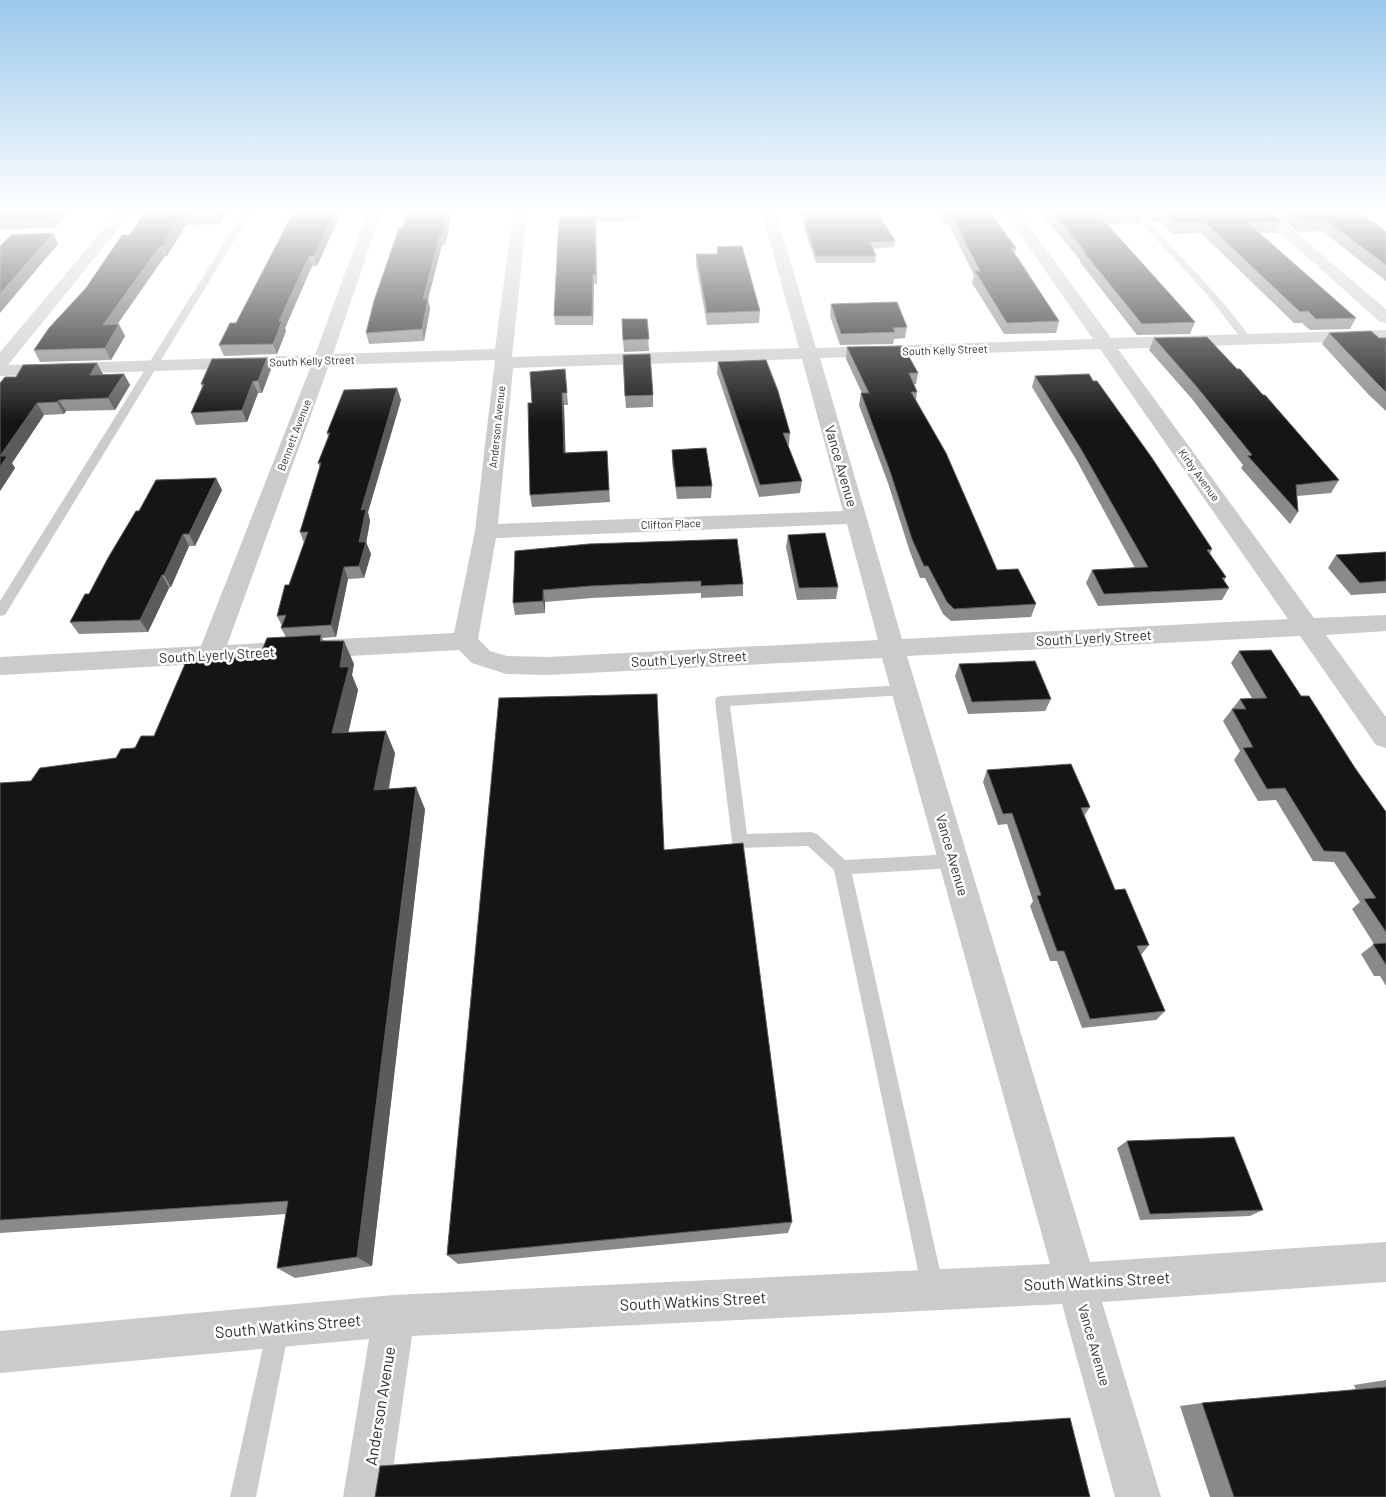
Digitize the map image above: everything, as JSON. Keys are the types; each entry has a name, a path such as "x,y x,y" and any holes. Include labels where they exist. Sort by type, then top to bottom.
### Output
{"street":[{"path":"0,363 66,283"},
{"name":"Bennett Avenue","path":"210,656 322,361 349,283"},
{"name":"Anderson Avenue","path":"465,641 486,531 512,283"},
{"name":"Vance Avenue","path":"788,283 1138,1497"},
{"name":"Kirby Avenue","path":"1062,283 1386,738"},
{"path":"1346,283 1386,318"},
{"name":"South Kelly Street","path":"0,371 322,361 808,355 1386,335"},
{"name":"Clifton Place","path":"486,531 856,517"},
{"name":"South Lyerly Street","path":"0,666 465,641 481,657 506,665 548,666 1386,623"},
{"name":"South Watkins Street","path":"0,1352 394,1316 1077,1283 1386,1262"},
{"name":"Anderson Avenue","path":"366,1497 394,1316"}],"lane":[{"path":"0,612 204,283"},
{"path":"1200,283 1233,317 1247,340"},
{"path":"904,690 722,701 740,841 811,839 842,867 933,1290"},
{"path":"842,867 954,861"},
{"path":"243,1497 279,1327"}],"building":[{"path":"0,283 10,283 0,294"},
{"path":"89,283 133,283 103,325 119,324 105,348 34,350 49,328"},
{"path":"257,283 297,283 279,321 282,321 273,344 219,345 230,323 236,323"},
{"path":"380,283 427,283 423,299 428,298 422,329 366,333"},
{"path":"556,283 593,283 592,316 554,316"},
{"path":"701,283 752,283 760,311 707,313"},
{"path":"982,283 1034,283 1059,321 1007,323"},
{"path":"1109,283 1160,283 1195,322 1142,324"},
{"path":"1269,283 1316,283 1356,318 1316,319 1308,311 1300,312"},
{"path":"897,302 907,327 893,328 895,332 841,334 831,304"},
{"path":"622,319 647,319 649,339 623,340"},
{"path":"1371,331 1379,338 1386,338 1386,392 1329,333"},
{"path":"1207,337 1265,395 1339,480 1296,485 1298,512 1248,456 1252,455 1197,387 1154,338"},
{"path":"903,346 918,373 909,373 917,392 911,392 946,453 997,570 1018,569 1036,604 954,609 947,602 928,566 924,566 912,539 890,471 861,393 869,393 847,347"},
{"path":"650,354 653,395 625,396 623,355"},
{"path":"267,358 258,381 253,381 242,410 191,413 204,384 201,384 212,359"},
{"path":"766,360 778,391 790,433 783,433 802,481 760,485 718,362"},
{"path":"97,363 90,375 124,374 108,398 37,403 0,456 0,383 5,377 16,377 23,365"},
{"path":"565,369 567,393 562,393 564,453 607,451 609,490 530,495 528,403 532,403 530,372"},
{"path":"1089,374 1093,381 1097,381 1152,458 1212,549 1207,550 1226,577 1222,578 1229,588 1104,594 1092,570 1148,567 1081,449 1035,376"},
{"path":"397,388 361,510 366,509 359,542 366,542 359,566 344,567 331,625 281,628 286,615 277,616 285,585 289,585 308,532 300,532 321,463 318,463 330,433 327,433 344,390"},
{"path":"706,448 712,486 676,487 672,450"},
{"path":"0,456 7,456 0,467"},
{"path":"216,478 189,534 183,534 140,620 70,622 85,594 89,594 108,558 136,511 139,511 156,480"},
{"path":"825,533 838,587 799,588 788,535"},
{"path":"737,539 743,584 701,586 701,581 590,586 543,590 543,601 513,603 515,551 589,544"},
{"path":"1386,552 1386,581 1360,583 1336,555"},
{"path":"321,635 320,641 344,641 340,667 349,667 332,733 386,731 374,790 416,787 357,1257 277,1268 288,1201 0,1220 0,783 31,781 40,768 116,758 121,749 135,748 141,736 154,736 188,657 261,653 267,638"},
{"path":"1271,650 1301,696 1309,696 1386,812 1386,932 1364,899 1376,898 1345,852 1324,851 1285,788 1267,789 1243,748 1253,747 1232,709 1246,709 1240,699 1267,698 1239,651"},
{"path":"1035,661 1051,699 972,702 959,664"},
{"path":"657,694 664,850 743,843 792,1222 447,1255 499,698"},
{"path":"1071,764 1090,807 1081,808 1115,890 1125,889 1149,945 1137,946 1165,1011 1090,1019 1064,951 1057,951 1037,896 1041,895 1012,813 1003,814 987,770"},
{"path":"1386,943 1386,965 1373,944"},
{"path":"1234,1137 1263,1210 1150,1214 1127,1141"},
{"path":"1386,1387 1386,1497 1234,1497 1202,1403"},
{"path":"1070,1418 1090,1497 375,1497 380,1466"}]}
